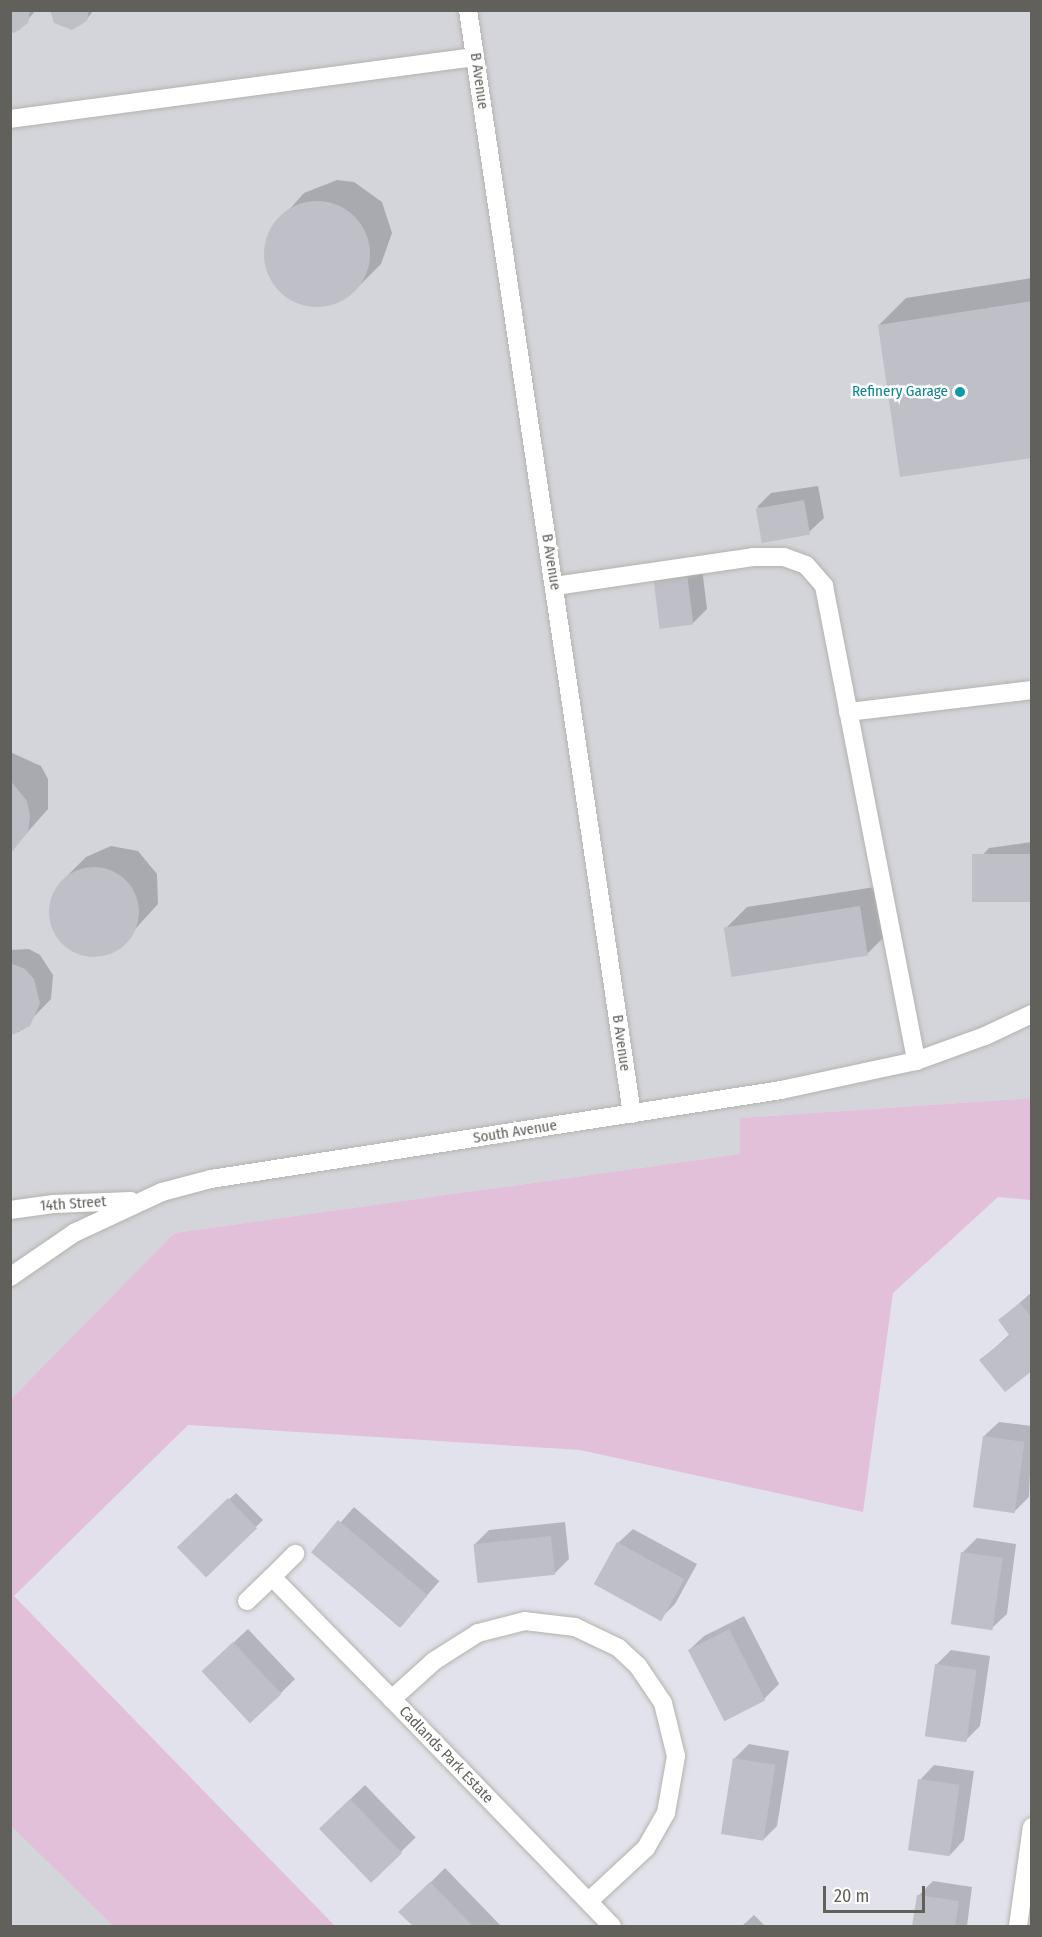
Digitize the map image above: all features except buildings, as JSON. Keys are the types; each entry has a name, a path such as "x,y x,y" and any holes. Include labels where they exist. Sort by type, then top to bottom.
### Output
{"street":[{"name":"B Avenue","path":"468,10 632,1114"},
{"path":"10,119 475,57"},
{"path":"555,586 753,557 784,558 806,565 824,586 916,1061"},
{"path":"848,712 1032,690"},
{"name":"South Avenue","path":"10,1277 74,1233 136,1201 211,1179 781,1090 916,1061 986,1036 1032,1014"},
{"name":"14th Street","path":"10,1210 54,1204 136,1201"},
{"path":"247,1601 295,1554"},
{"path":"272,1577 392,1699"},
{"name":"Cadlands Park Estate","path":"589,1901 646,1848 666,1813 674,1785 676,1755 672,1729 663,1703 638,1666 619,1648 575,1627 525,1621 497,1626 458,1644 392,1699 612,1926"},
{"path":"1018,1926 1032,1827"}],"shaded area":[{"path":"11,11 1031,11 1031,1098 741,1118 741,1154 174,1233 11,1399"},
{"path":"1031,1098 1031,1200 998,1197 893,1293 863,1512 580,1450 188,1425 14,1596 335,1926 113,1926 11,1826 11,1399 174,1233 740,1154 740,1118"},
{"path":"11,1826 113,1926 11,1926"}],"place":[{"name":"Refinery Garage","path":"960,392"}]}
